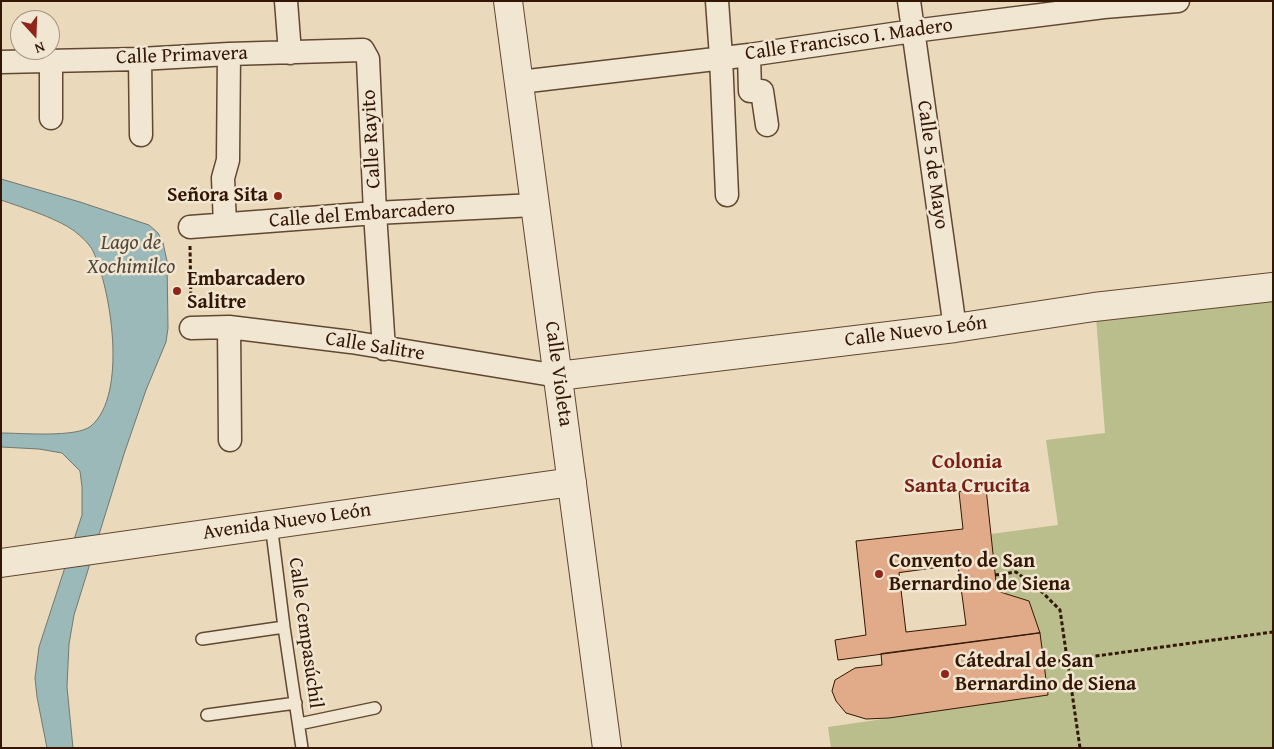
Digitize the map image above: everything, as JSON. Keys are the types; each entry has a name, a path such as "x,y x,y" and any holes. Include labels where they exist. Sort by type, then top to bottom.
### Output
{"street":[{"path":"286,1 290,53"},
{"name":"Calle Violeta","path":"508,1 607,748"},
{"path":"717,1 727,195"},
{"name":"Calle 5 de Mayo","path":"909,1 955,328"},
{"name":"Calle Francisco I. Madero","path":"520,82 749,55 1104,4 1178,1"},
{"name":"Calle Primavera","path":"60,60 140,59 363,50"},
{"name":"Calle Rayito","path":"363,50 368,59 384,349"},
{"path":"225,224 223,178 228,160 229,54"},
{"path":"749,55 750,90 762,90 767,125"},
{"path":"140,59 141,135"},
{"path":"51,60 51,118"},
{"name":"Calle Primavera","path":"1,62 51,60"},
{"name":"Calle del Embarcadero","path":"190,227 375,213 534,205"},
{"name":"Calle Nuevo León","path":"558,376 955,328 1094,307 1273,287"},
{"path":"229,327 230,440"},
{"name":"Calle Salitre","path":"191,328 229,327 351,342 384,349 558,376"},
{"name":"Avenida Nuevo León","path":"1,563 572,482"}],"lane":[{"name":"Calle Cempasúchil","path":"271,524 302,748"},
{"path":"202,639 284,627"},
{"path":"207,715 296,703"},
{"path":"299,724 375,708"}],"path":[{"path":"190,227 191,328"},
{"path":"995,575 1016,572 1060,610 1080,748"},
{"path":"1044,663 1273,632"}],"green space":[{"path":"1273,297 1273,748 831,748 828,727 1048,695 1040,633 1029,601 997,591 991,534 1058,525 1046,440 1105,433 1096,317"}],"water":[{"name":"Lago de Xochimilco","path":"1,179 149,225 158,233 163,243 167,261 168,328 166,342 146,390 124,454 74,615 69,644 67,687 73,748 47,748 35,678 39,647 82,515 80,471 62,453 39,449 1,447 1,433 62,433 84,430 91,426 102,411 109,391 113,367 110,315 100,268 88,244 62,223 1,200"}],"building":[{"name":"Convento de San Bernardino de Siena","path":"986,488 997,591 1029,601 1040,633 838,660 835,640 866,635 856,541 963,529 959,492","holes":["958,565 966,625 906,632 899,573"]},
{"name":"Cátedral de San Bernardino de Siena","path":"1040,633 1048,695 889,718 866,719 846,713 836,701 832,691 835,680 855,668 882,665 881,654"}],"place":[{"name":"Señora Sita","path":"278,196"},
{"name":"Embarcadero Salitre","path":"177,291"},
{"name":"Convento de San Bernardino de Siena","path":"879,574"},
{"name":"Cátedral de San Bernardino de Siena","path":"945,674"}],"district":[{"name":"Colonia Santa Crucita","path":"967,475"}]}
